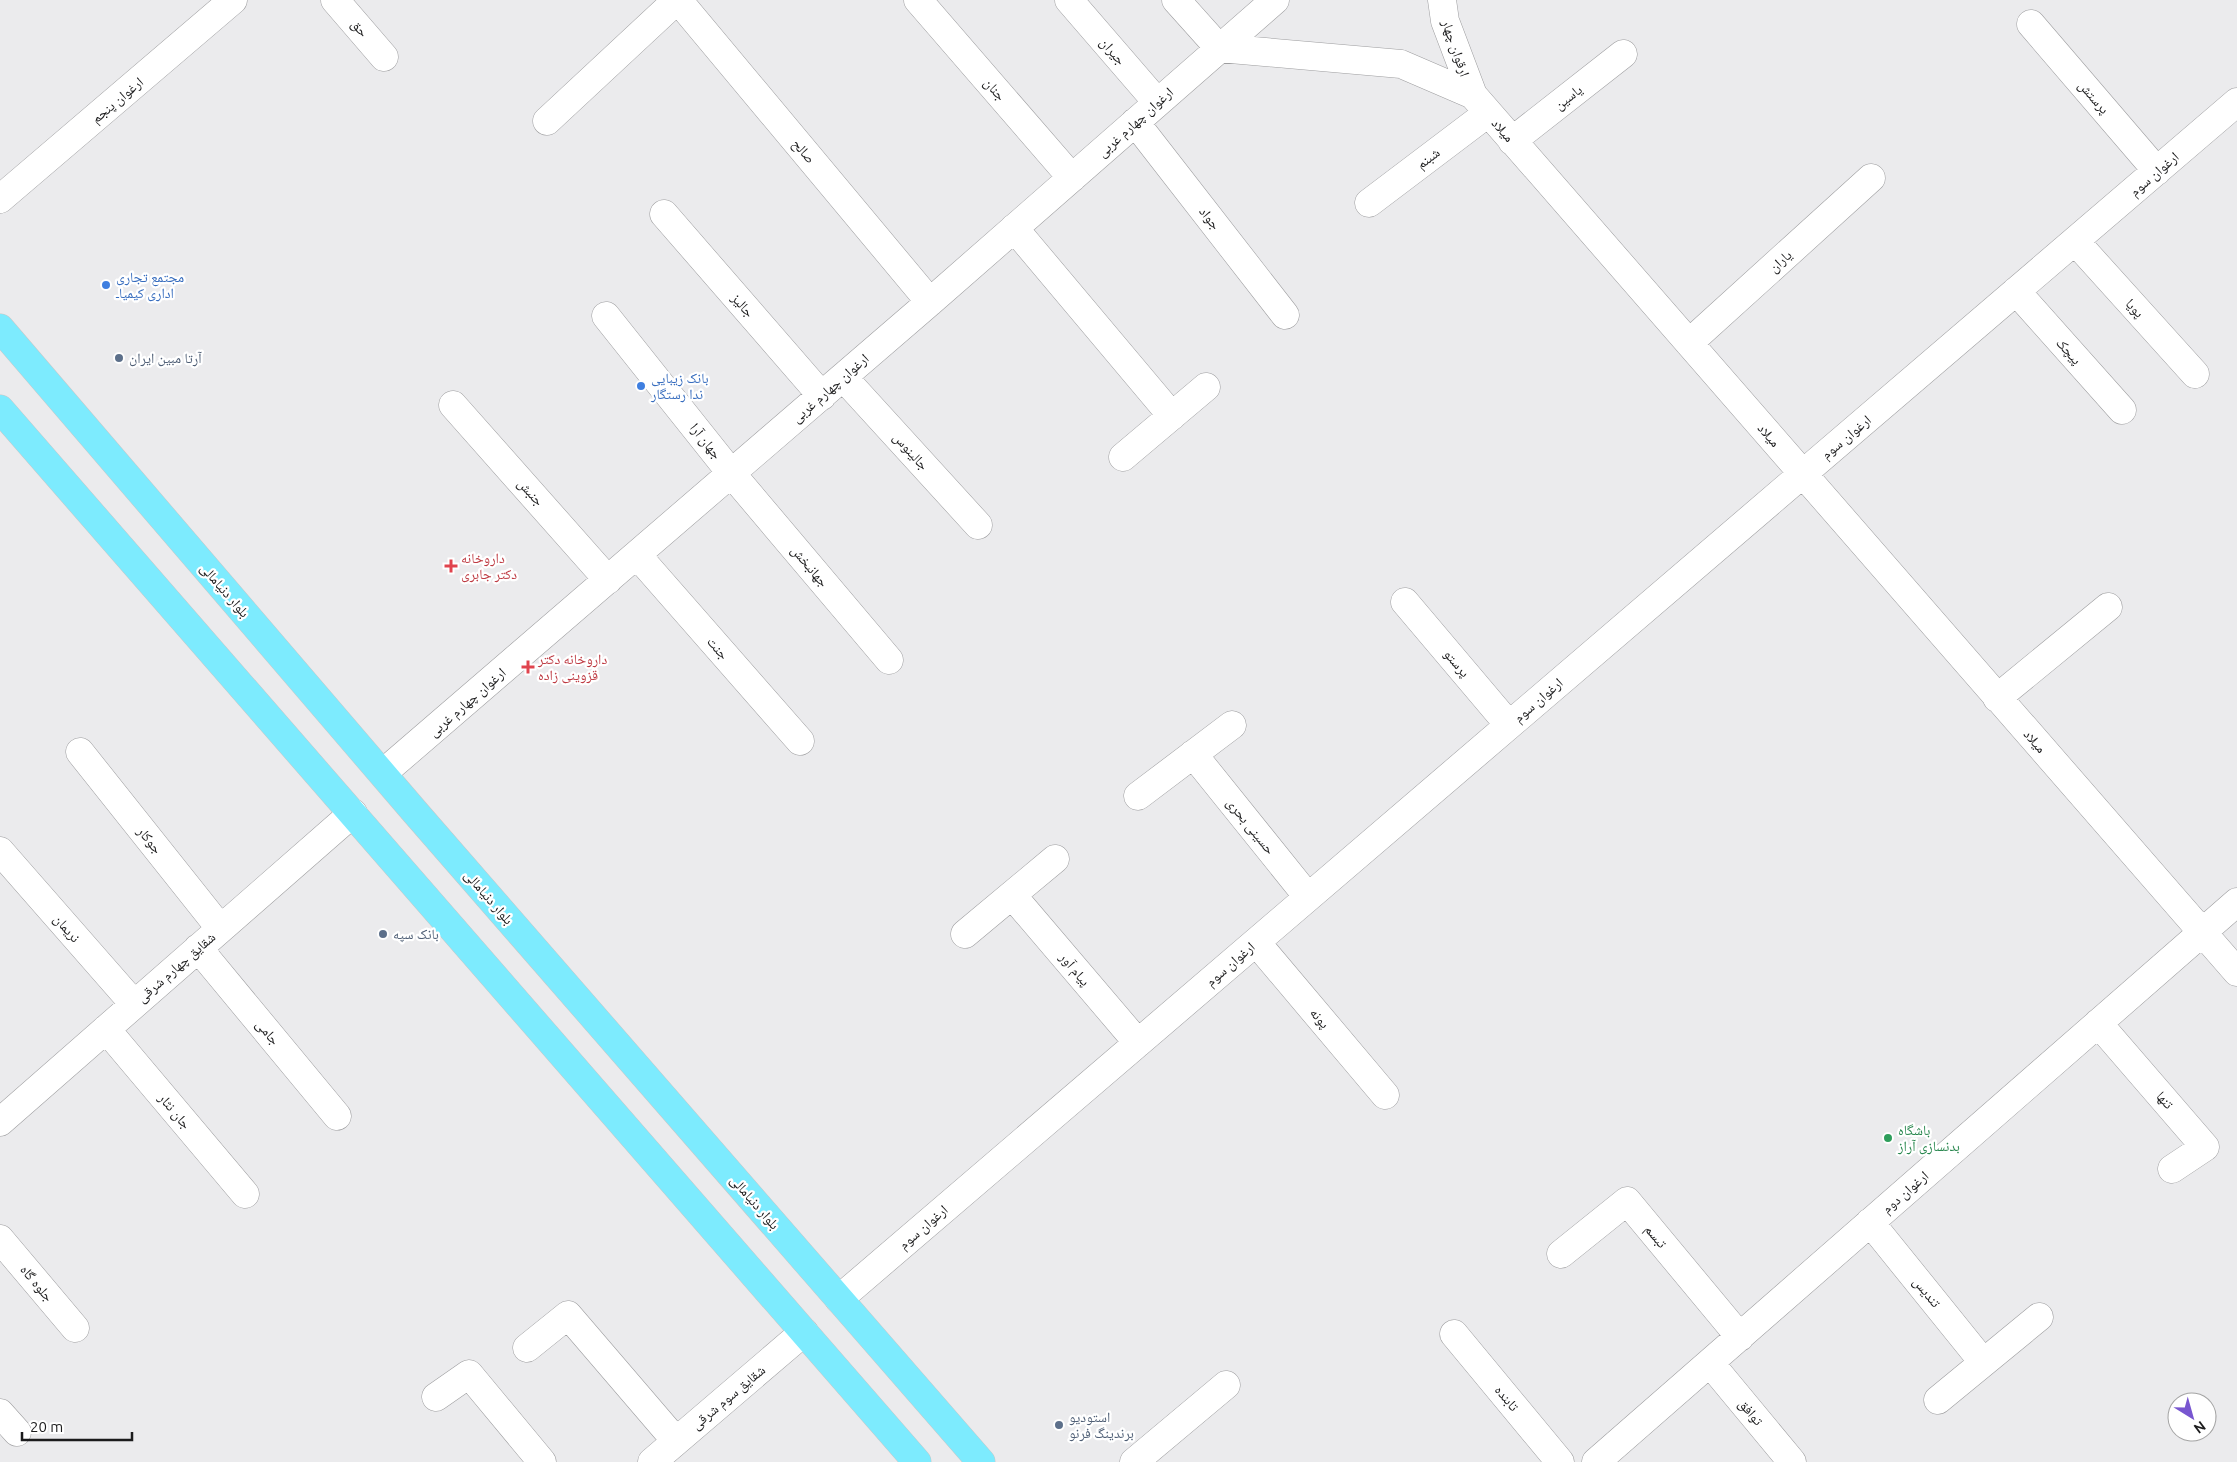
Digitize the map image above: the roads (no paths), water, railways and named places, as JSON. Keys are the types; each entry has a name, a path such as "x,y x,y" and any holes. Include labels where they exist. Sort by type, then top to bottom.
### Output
{"main road":[{"name":"بلوار دنیامالی","path":"0,328 383,774 981,1462"},
{"path":"0,409 917,1462"}],"street":[{"name":"ارغوان پنجم","path":"0,199 234,0"},
{"name":"حق","path":"336,0 384,57"},
{"path":"548,121 677,0"},
{"name":"صالح","path":"677,0 930,302"},
{"name":"جنان","path":"918,0 1072,178"},
{"name":"جیران","path":"1069,0 1157,102"},
{"path":"1176,0 1219,48"},
{"name":"ارغوان چهارم غربی","path":"383,774 822,396 1275,0"},
{"name":"ارقوان چهار","path":"1442,0 1445,21 1481,104"},
{"name":"پرستش","path":"2031,24 2157,171"},
{"name":"میلاد","path":"1219,48 1401,64 1481,104 2237,972"},
{"name":"یاسین","path":"1512,141 1624,54"},
{"name":"ارغوان سوم","path":"839,1299 2237,102"},
{"name":"شبنم","path":"1369,203 1481,104"},
{"name":"جواد","path":"1135,122 1285,315"},
{"name":"یاران","path":"1688,343 1871,178"},
{"name":"جالیز","path":"664,214 822,396"},
{"path":"1014,228 1172,416"},
{"name":"پویا","path":"2075,241 2195,374"},
{"name":"پیچک","path":"2016,291 2122,410"},
{"name":"جهان آرا","path":"606,316 731,473"},
{"name":"جالینوس","path":"843,376 978,525"},
{"path":"1123,457 1206,387"},
{"name":"جنبش","path":"453,405 608,580"},
{"name":"جهانبخش","path":"731,473 889,660"},
{"name":"جنت","path":"637,555 800,741"},
{"name":"پرستو","path":"1405,602 1509,725"},
{"path":"1998,698 2108,607"},
{"path":"1138,796 1232,725"},
{"name":"جوکار","path":"80,752 220,928"},
{"name":"حسینی بحری","path":"1193,754 1308,897"},
{"name":"شقایق چهارم شرقی","path":"0,1122 352,813"},
{"name":"نریمان","path":"0,851 134,1004"},
{"path":"965,934 1055,859"},
{"name":"پیام آور","path":"1012,895 1138,1043"},
{"name":"ارغوان دوم","path":"1596,1462 2237,902"},
{"name":"پونه","path":"1256,942 1385,1095"},
{"name":"جامی","path":"198,948 337,1116"},
{"name":"تنها","path":"2098,1023 2205,1147 2172,1169"},
{"name":"جان نثار","path":"106,1029 245,1194"},
{"name":"تبسم","path":"1561,1254 1627,1201 1740,1336"},
{"name":"تندیس","path":"1870,1222 1983,1362"},
{"name":"جلوه گاه","path":"0,1239 75,1328"},
{"path":"528,1348 568,1315 676,1441"},
{"path":"1938,1400 2039,1317"},
{"name":"شقایق سوم شرقی","path":"652,1462 804,1332"},
{"name":"تابنده","path":"1454,1334 1560,1462"},
{"name":"توافق","path":"1710,1363 1792,1462"},
{"path":"436,1397 469,1374 542,1462"},
{"path":"1134,1462 1226,1385"}],"place":[{"name":"مجتمع تجاری اداری کیمیاـ","path":"106,285"},
{"name":"آرتا مبین ایران","path":"119,358"},
{"name":"بانک زیبایی ندا رستگار","path":"641,386"},
{"name":"داروخانه دکتر جابری","path":"451,566"},
{"name":"داروخانه دکتر قزوینی زاده","path":"528,667"},
{"name":"بانک سپه","path":"383,934"},
{"name":"باشگاه بدنسازی آراز","path":"1888,1138"},
{"name":"استودیو برندینگ فرنو","path":"1059,1425"}]}
